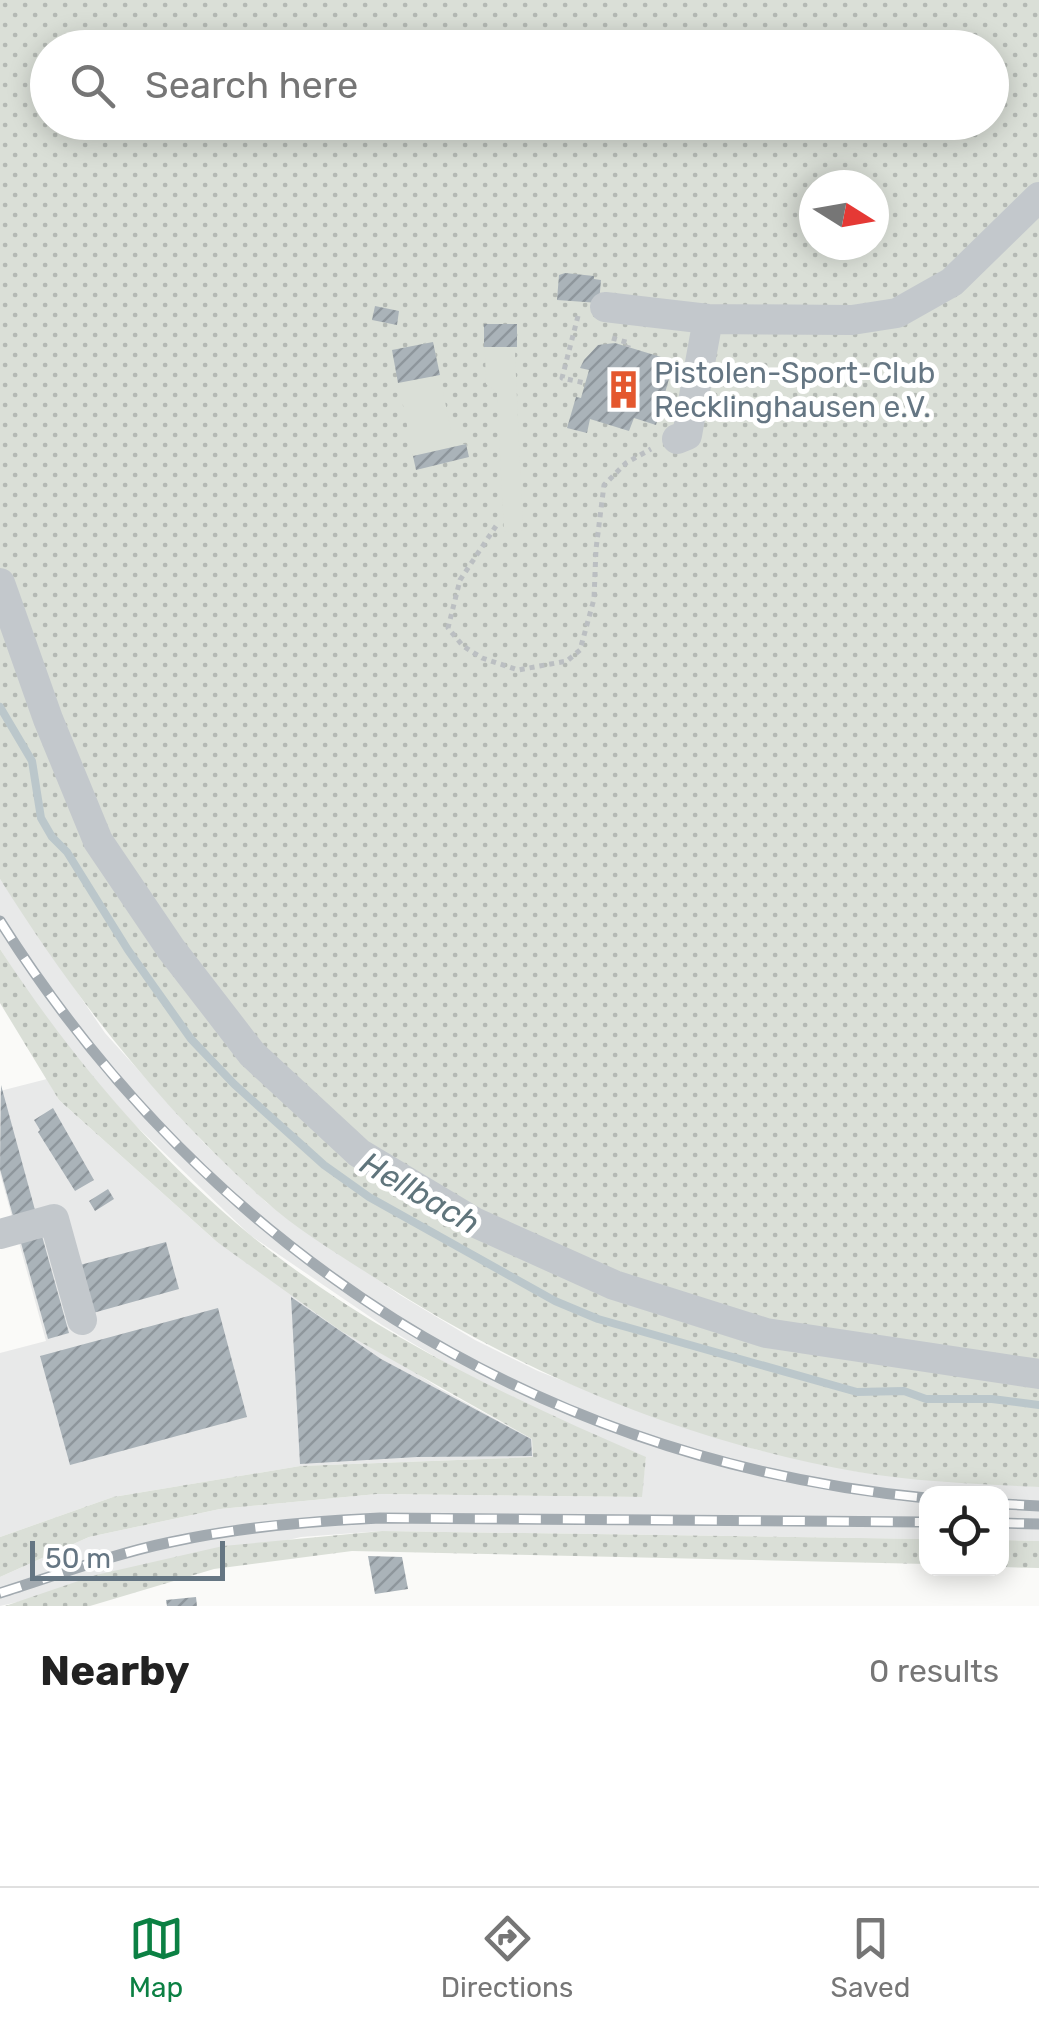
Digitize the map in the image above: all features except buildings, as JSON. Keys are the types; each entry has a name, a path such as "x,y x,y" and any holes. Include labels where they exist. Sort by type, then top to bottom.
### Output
{"lane":[{"path":"606,307 708,319 852,320 897,313 952,282 1039,198"},
{"path":"677,439 687,435 708,319"},
{"path":"0,583 98,841 171,949 252,1054 359,1153 476,1224 614,1285 766,1333 1039,1374"},
{"path":"0,1234 54,1218 82,1320"}],"path":[{"path":"568,356 562,378 585,383"},
{"path":"496,526 460,580 448,628 482,658 518,670 567,662 580,650 594,599 604,484 626,463 677,439"}],"shaded area":[{"path":"0,0 1039,0 1039,1487 880,1475 794,1459 668,1422 546,1373 488,1344 347,1260 277,1211 189,1127 89,1008 0,879"},
{"path":"484,324 517,324 523,530 504,532 497,392 486,384"},
{"path":"433,342 451,431 458,431 460,444 466,444 469,457 416,470 392,350"},
{"path":"0,879 105,1033 204,1143 267,1203 400,1295 475,1340 538,1371 624,1405 758,1450 859,1472 1039,1487 1039,1541 1009,1540 1009,1486 919,1486 919,1539 382,1531 301,1537 0,1606 0,1577 89,1537 220,1509 377,1494 641,1497 646,1458 464,1374 382,1325 250,1235 130,1120 76,1058 0,949"},
{"path":"0,949 54,1027 114,1101 179,1170 249,1234 294,1269 390,1331 490,1386 646,1457 642,1497 377,1494 220,1509 89,1537 0,1577 0,1537 113,1497 300,1466 533,1457 532,1439 341,1331 217,1242 59,1100 0,1003"},
{"path":"47,1079 59,1100 217,1242 439,1388 532,1439 533,1457 300,1466 113,1497 0,1537 0,1353 46,1341 0,1173 0,1091"},
{"path":"382,1531 919,1539 919,1564 352,1551 214,1569 90,1606 5,1606 96,1575 223,1546"},
{"path":"1009,1540 1039,1541 1039,1568 1009,1567"}],"waterway":[{"name":"Hellbach","path":"0,707 32,761 41,818 191,1039 234,1084 324,1165 369,1197 555,1301 598,1319 857,1392 904,1391 926,1399 992,1399 1039,1405"}],"railway":[{"path":"0,921 84,1039 178,1145 282,1239 395,1319 516,1386 646,1438 783,1476 919,1497"},
{"path":"1009,1504 1039,1506"},
{"path":"0,1593 171,1542 328,1521 380,1518 919,1522"},
{"path":"1009,1523 1039,1524"}],"place":[{"name":"Pistolen-Sport-Club Recklinghausen e.V.","path":"624,390"}]}
